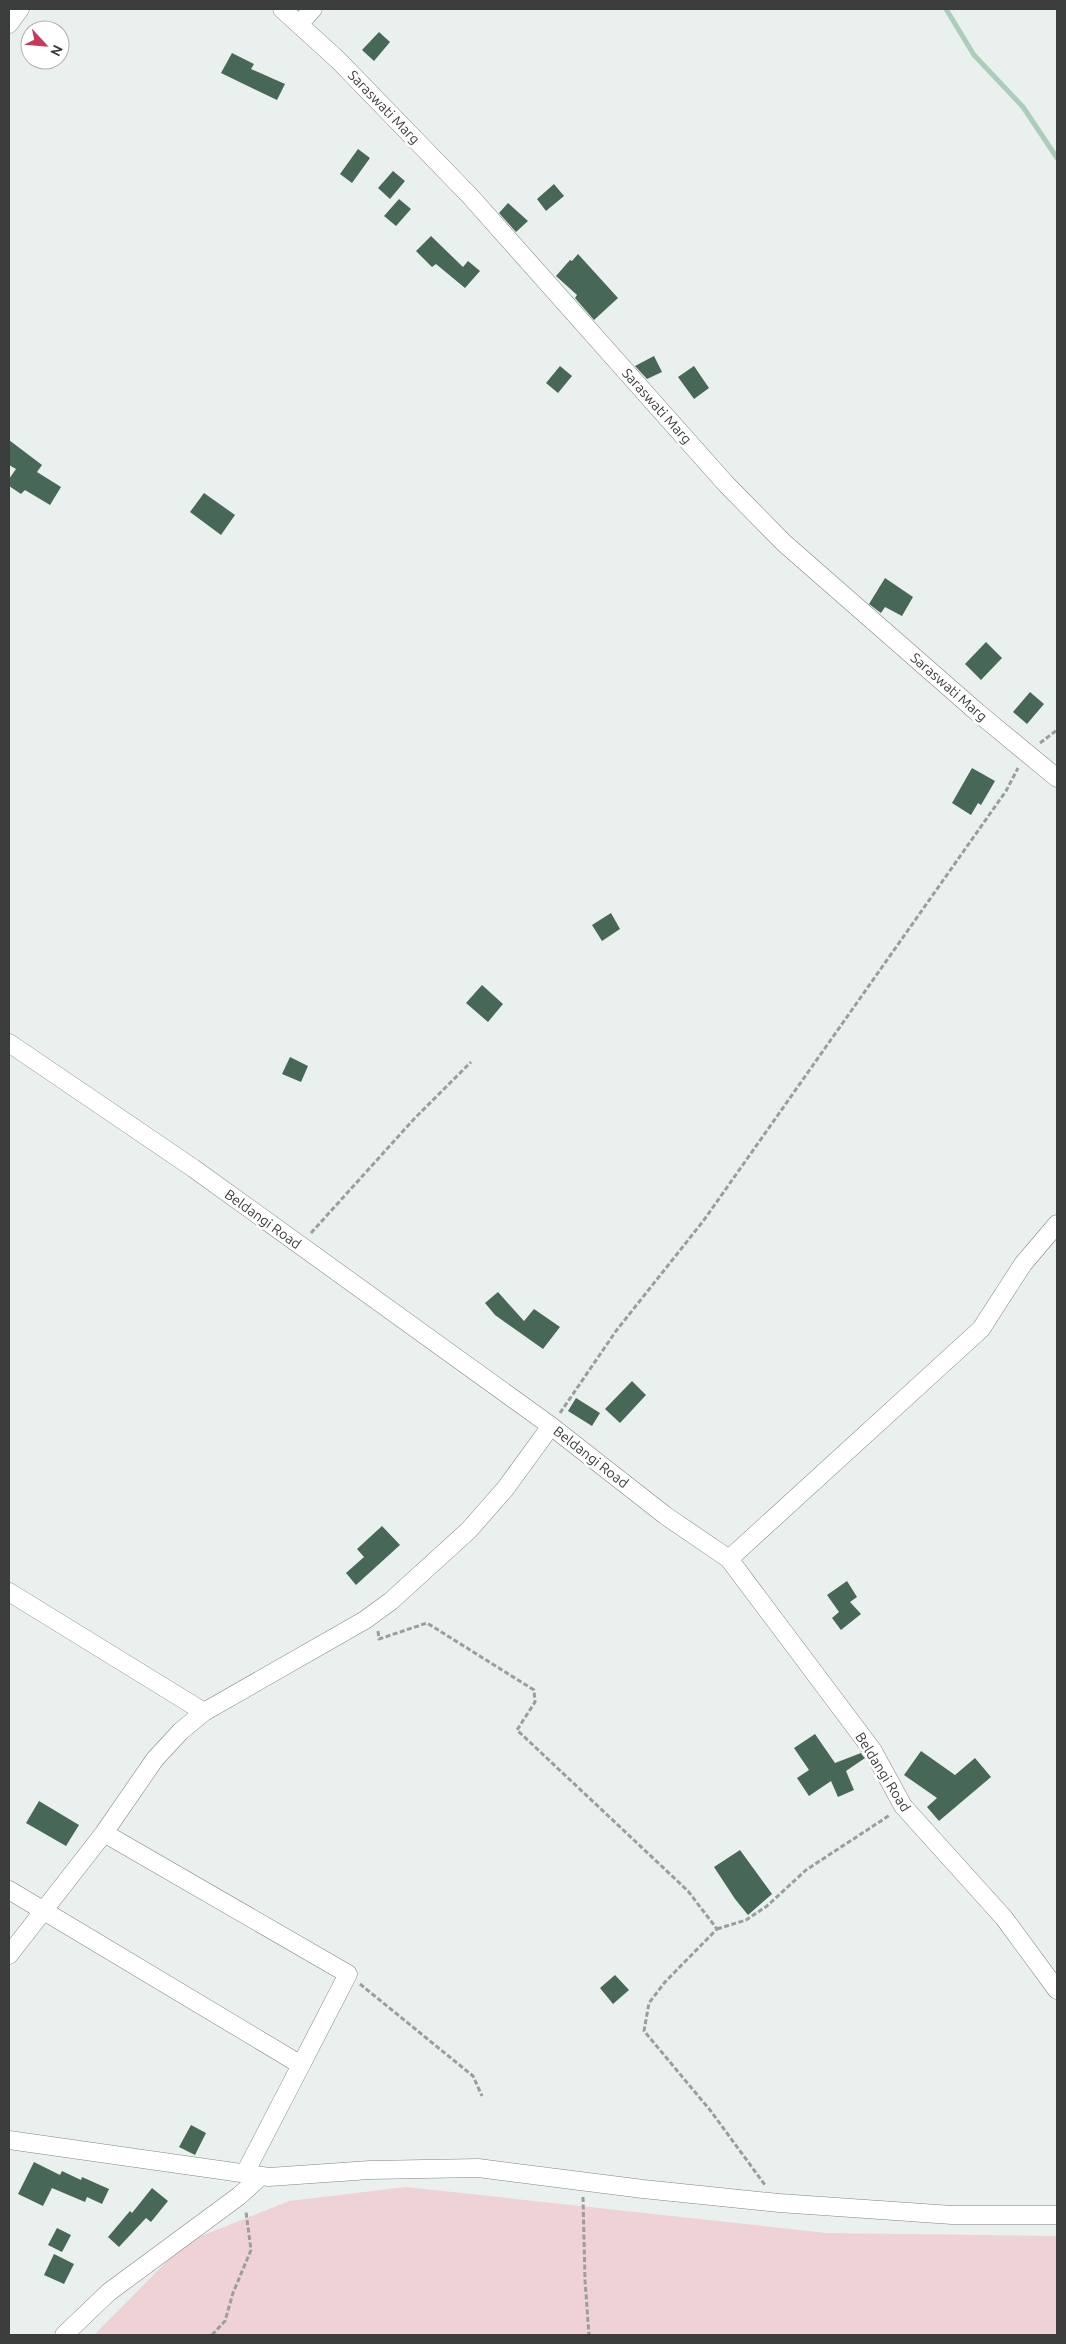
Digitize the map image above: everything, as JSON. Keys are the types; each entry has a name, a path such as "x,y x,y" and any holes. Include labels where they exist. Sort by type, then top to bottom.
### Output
{"street":[{"path":"9,24 20,9"},
{"name":"Saraswati Marg","path":"282,9 300,23 470,196 726,484 778,537 977,712 1057,778"},
{"path":"300,23 313,9"},
{"name":"Beldangi Road","path":"9,1043 193,1168 551,1426 666,1516 729,1559 873,1751 903,1806 1004,1918 1057,1990"},
{"path":"729,1559 981,1329 1023,1264 1057,1224"},
{"path":"9,1955 104,1833 155,1760 182,1731 204,1712 365,1620 391,1601 469,1530 505,1489 551,1426"},
{"path":"9,1592 204,1712"},
{"path":"64,2335 110,2292 239,2196 253,2175 301,2065 348,1974 104,1833"},
{"path":"9,1890 301,2065"},
{"path":"9,2140 253,2175 478,2168 583,2182 780,2203 952,2215 1057,2215"}],"path":[{"path":"551,1426 616,1331 704,1220 1006,790 1027,752 1057,730"},
{"path":"301,1246 414,1119 471,1062"},
{"path":"377,1626 379,1639 427,1623 534,1690 535,1702 517,1730 688,1891 717,1929"},
{"path":"780,2203 710,2110 644,2031 649,2003 665,1982 717,1929 746,1920 767,1906 806,1870 903,1806"},
{"path":"348,1974 473,2076 482,2096"},
{"path":"583,2182 584,2280 589,2335"},
{"path":"212,2335 225,2322 233,2293 251,2250 247,2214 239,2196"}],"shaded area":[{"path":"406,2187 827,2233 1057,2236 1057,2335 94,2335 186,2242 289,2201"}],"building":[{"path":"379,32 390,42 374,61 362,50"},
{"path":"232,53 254,64 251,69 285,84 277,100 221,73"},
{"path":"358,149 370,158 352,183 340,174"},
{"path":"393,171 405,181 390,199 378,188"},
{"path":"554,184 564,196 546,211 537,199"},
{"path":"399,199 411,209 396,226 384,216"},
{"path":"508,203 528,221 516,232 499,213"},
{"path":"431,236 463,267 468,261 480,271 465,288 436,264 432,267 416,251"},
{"path":"578,254 618,298 594,320 575,298 577,295 556,276"},
{"path":"654,356 662,372 647,379 635,366"},
{"path":"560,366 572,376 558,393 546,383"},
{"path":"694,366 709,388 694,399 678,377"},
{"path":"9,440 42,465 37,472 61,487 50,505 25,490 21,494 9,486 9,479 16,469 9,465"},
{"path":"204,493 235,515 221,535 190,512"},
{"path":"885,578 913,597 902,616 885,607 881,613 869,604"},
{"path":"986,642 1002,658 981,680 965,664"},
{"path":"1030,692 1044,704 1027,724 1013,712"},
{"path":"972,768 995,781 981,805 978,803 971,815 952,803"},
{"path":"611,913 620,929 602,941 592,925"},
{"path":"482,985 503,1004 488,1022 466,1003"},
{"path":"290,1057 308,1066 301,1082 282,1074"},
{"path":"498,1292 524,1321 534,1309 560,1327 543,1349 495,1315 485,1303"},
{"path":"632,1381 646,1395 620,1423 605,1409"},
{"path":"576,1398 600,1413 592,1426 568,1411"},
{"path":"382,1526 400,1545 356,1585 346,1573 364,1557 357,1549"},
{"path":"847,1581 857,1597 850,1602 861,1614 841,1630 832,1618 839,1612 827,1595"},
{"path":"815,1734 835,1763 861,1753 865,1758 846,1771 854,1790 838,1797 831,1781 809,1796 797,1778 809,1770 794,1748"},
{"path":"921,1751 955,1775 975,1758 991,1777 939,1821 927,1807 937,1798 904,1775"},
{"path":"39,1801 79,1825 66,1846 26,1823"},
{"path":"740,1850 772,1894 748,1915 714,1867"},
{"path":"615,1975 629,1990 613,2004 600,1988"},
{"path":"191,2125 206,2133 195,2155 179,2147"},
{"path":"34,2162 60,2175 62,2171 81,2180 82,2177 109,2189 102,2204 87,2197 85,2202 52,2188 43,2206 18,2194"},
{"path":"152,2188 168,2201 151,2222 146,2218 119,2247 108,2237 130,2211 132,2213"},
{"path":"57,2228 71,2235 62,2252 48,2245"},
{"path":"54,2254 74,2264 64,2284 44,2275"}],"waterway":[{"path":"946,9 974,55 1023,107 1057,158"}]}
